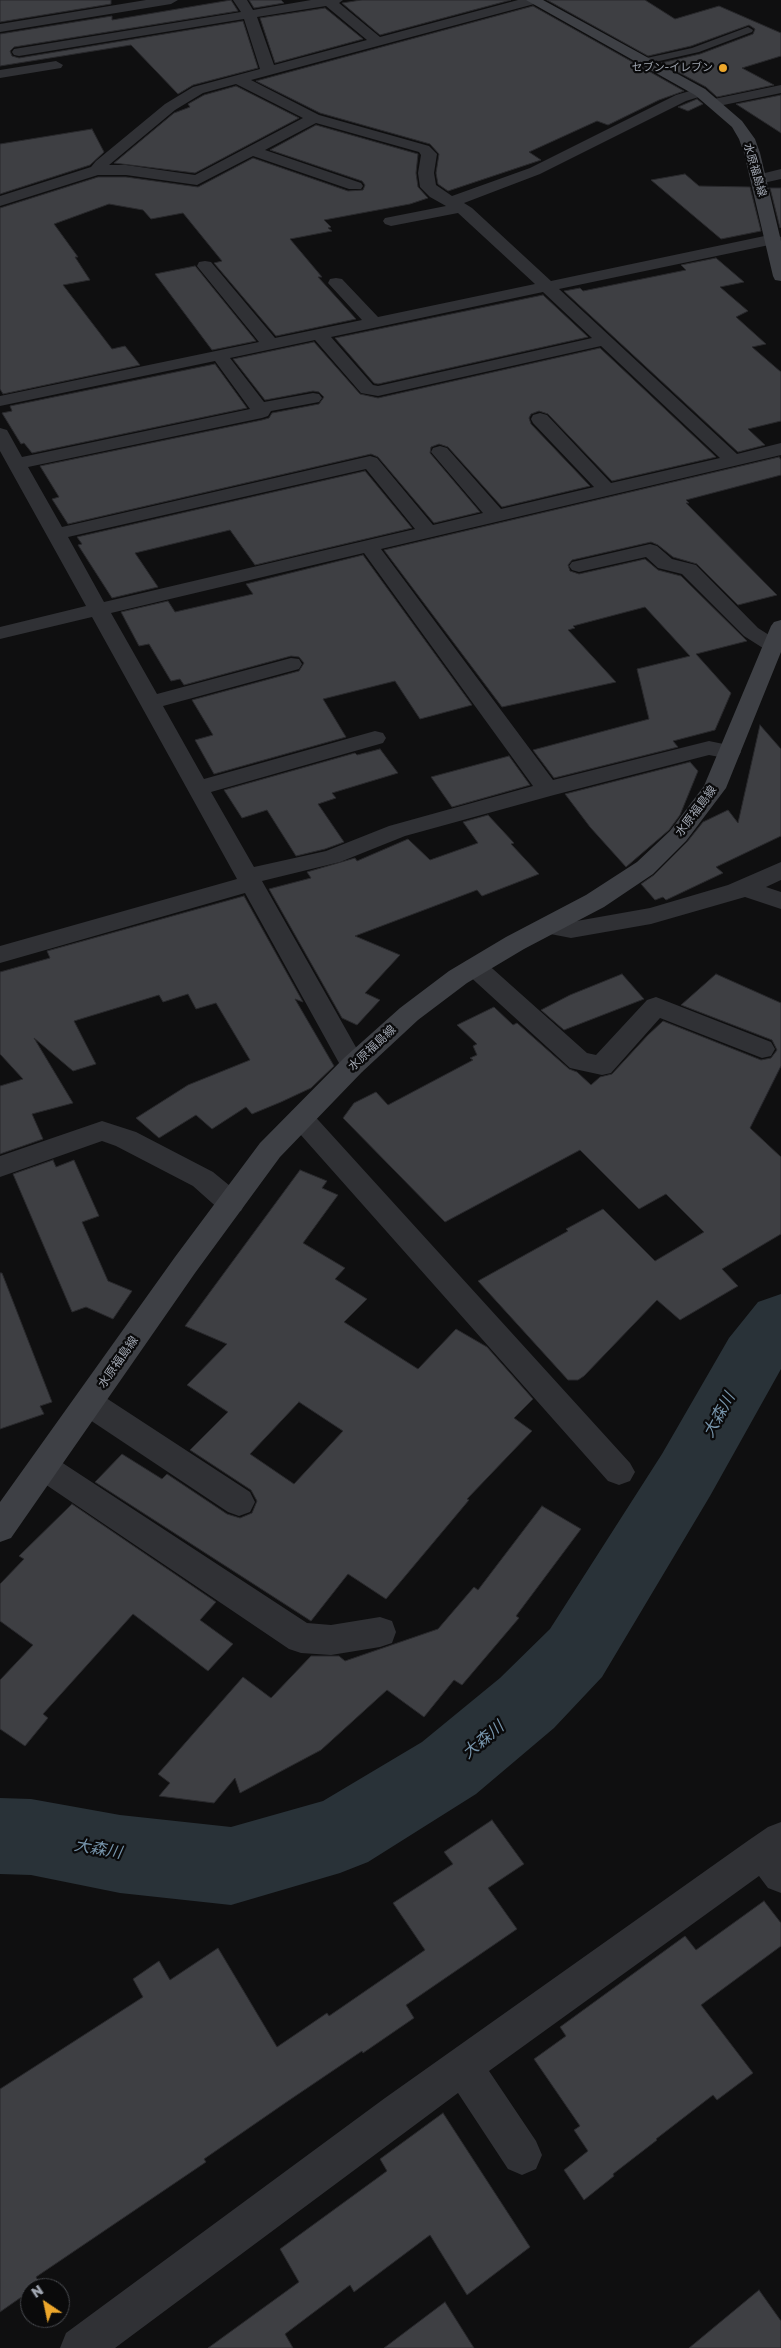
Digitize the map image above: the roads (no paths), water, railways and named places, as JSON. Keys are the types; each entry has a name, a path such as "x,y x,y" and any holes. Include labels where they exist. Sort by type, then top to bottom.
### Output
{"main road":[{"name":"水原福島線","path":"533,0 700,92 737,124 746,139 759,179 777,250 781,276"},
{"name":"水原福島線","path":"0,1528 231,1203 270,1150 301,1118 353,1065 409,1014 475,967 595,901 645,868 678,836 715,788 777,636"}],"street":[{"path":"0,28 53,14 171,0"},
{"path":"240,0 249,14 250,32 268,70"},
{"path":"97,170 101,164 170,107 198,90 533,0"},
{"path":"19,52 332,1 378,42"},
{"path":"0,74 74,58 67,44"},
{"path":"237,79 314,118 424,150 429,154 426,173 428,187 436,194 456,205 548,286 733,460"},
{"path":"714,103 781,88"},
{"path":"391,221 456,205 535,171 681,98 700,92"},
{"path":"0,200 97,170 126,170 196,180 253,152 314,118"},
{"path":"253,152 355,186"},
{"path":"759,179 781,174"},
{"path":"0,401 548,286 777,250"},
{"path":"205,266 270,344"},
{"path":"336,282 374,323"},
{"path":"319,334 366,389 378,391 605,340"},
{"path":"17,464 262,412 219,355"},
{"path":"260,408 313,398"},
{"path":"540,419 606,489"},
{"path":"0,434 353,1065"},
{"path":"0,633 781,449"},
{"path":"440,452 496,516"},
{"path":"56,534 370,462 428,532"},
{"path":"370,546 547,789"},
{"path":"579,566 650,550 665,564 689,569 751,632 777,636"},
{"path":"150,703 291,664"},
{"path":"198,788 375,738"},
{"path":"0,955 249,879 332,857 397,831 547,789 709,748 730,752"},
{"path":"549,926 571,930 651,916 744,888 781,870"},
{"path":"744,888 781,901"},
{"path":"475,967 579,1062 602,1066 656,1006 762,1049"},
{"path":"301,1118 619,1472"},
{"path":"0,1167 102,1131 126,1139 203,1179 231,1203"},
{"path":"89,1403 239,1502"},
{"path":"44,1466 301,1638 331,1640 380,1632"},
{"path":"81,2348 463,2066 775,1856"},
{"path":"463,2066 522,2155"}],"lane":[{"path":"646,61 695,50 748,30"}],"waterway":[{"name":"大森川","path":"0,1836 31,1837 120,1854 231,1866 340,1835 449,1768 527,1703 576,1653 686,1475 752,1357 781,1320"}],"place":[{"name":"セブン-イレブン","path":"723,68"}]}
